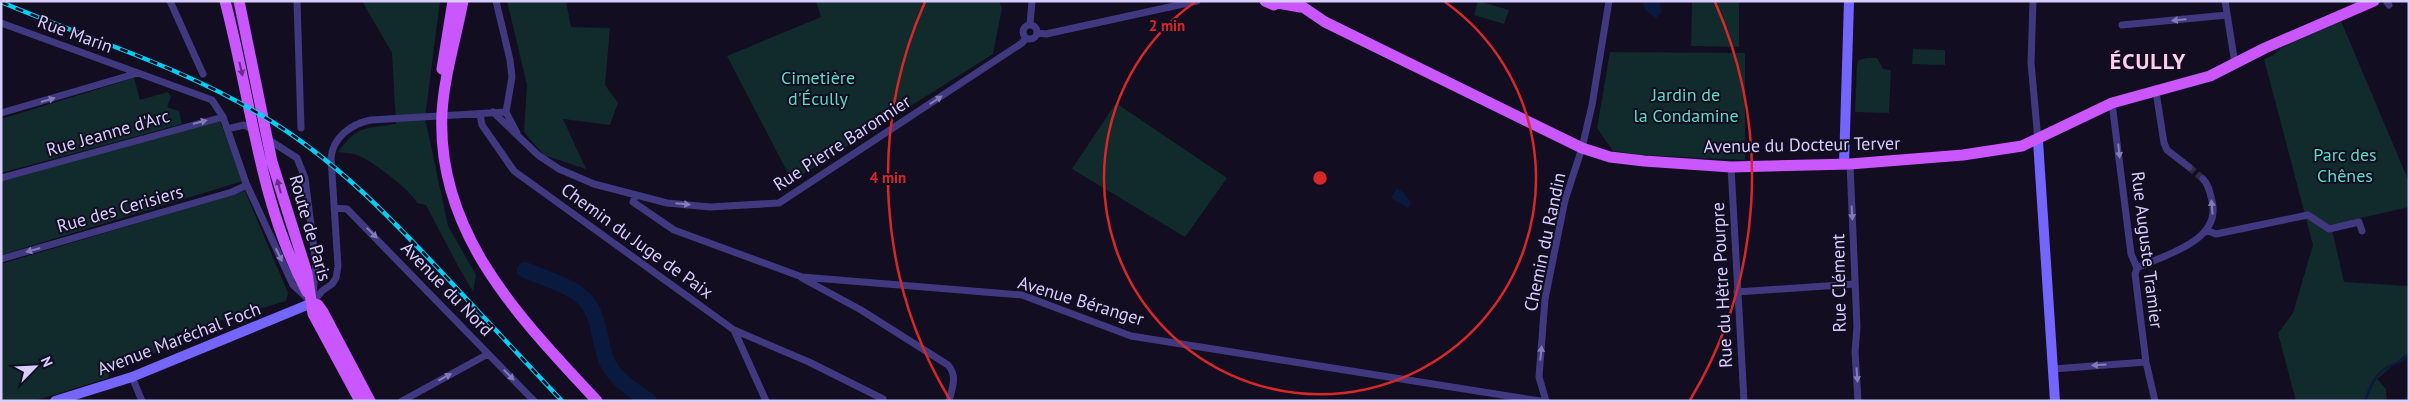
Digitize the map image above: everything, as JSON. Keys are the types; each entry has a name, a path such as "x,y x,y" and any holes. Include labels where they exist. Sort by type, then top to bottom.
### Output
{"main road":[{"name":"Route de Paris","path":"225,1 264,175 288,234 307,273 313,314 360,401"},
{"name":"Route de Paris","path":"239,1 288,234"},
{"path":"444,91 442,68 453,1"},
{"path":"462,1 444,91 442,114 447,174 456,205 470,241 482,263 513,307 597,401"},
{"name":"Avenue du Docteur Terver","path":"1265,1 1270,4 1280,2 1297,4 1325,22 1582,148 1610,157 1731,168 1847,164 1962,156 2022,146 2038,141 2112,103 2210,76 2265,48 2374,1"},
{"path":"1847,164 1845,151 1849,1"},
{"path":"2038,141 2054,401"},
{"path":"312,303 318,305 370,401"},
{"name":"Avenue Maréchal Foch","path":"55,401 132,377 312,303"}],"street":[{"path":"170,1 203,74"},
{"path":"297,1 301,128"},
{"path":"312,303 336,278 338,266 332,152 336,142 350,128 371,120 442,114 506,112 512,77 510,60 496,1"},
{"path":"1030,25 1032,1"},
{"path":"1037,33 1046,34 1197,1"},
{"name":"Chemin du Randin","path":"1546,401 1539,377 1545,299 1565,200 1582,148 1592,106 1609,1"},
{"path":"2033,1 2032,44 2038,141"},
{"path":"2226,2 2235,64"},
{"path":"2122,25 2227,15"},
{"name":"Rue Marin","path":"1,24 212,100 222,117"},
{"path":"1030,25 1035,27 1037,33"},
{"path":"1030,25 1023,29 1023,34 1026,38 1032,39 1037,33"},
{"name":"Rue Pierre Baronnier","path":"493,112 538,155 559,169 594,184 667,203 710,207 779,204 1022,43 1026,38"},
{"path":"1,113 139,73"},
{"path":"2156,92 2164,143 2168,150 2189,167"},
{"name":"Rue Auguste Tramier","path":"2112,103 2131,254 2137,268 2135,274 2146,362 2155,401"},
{"name":"Rue Pierre Baronnier","path":"506,112 520,138"},
{"name":"Chemin du Juge de Paix","path":"480,114 482,124 514,171 734,330 766,401"},
{"path":"222,117 247,185 293,285 312,303"},
{"name":"Rue Jeanne d'Arc","path":"1,178 222,117"},
{"path":"227,130 244,125 297,158 305,178 316,265 312,303"},
{"name":"Rue Clément","path":"1847,164 1857,327 1855,352 1858,401"},
{"name":"Rue du Hêtre Pourpre","path":"1731,168 1744,401"},
{"path":"2137,268 2186,245 2205,232 2214,211 2207,183 2204,179"},
{"name":"Rue des Cerisiers","path":"1,259 232,192 247,185"},
{"name":"Avenue Béranger","path":"635,196 633,202 674,230 802,277 1022,295 1131,336 1540,401"},
{"name":"Avenue du Nord","path":"334,208 347,209 436,298 534,401"},
{"path":"2205,232 2216,234 2308,215 2329,228 2359,222 2362,231"},
{"path":"802,277 861,310 948,365 953,370 954,378 949,401"},
{"path":"1737,292 1855,284"},
{"path":"734,330 809,362 884,399"},
{"path":"402,401 488,354"},
{"path":"2053,369 2146,362"},
{"path":"132,377 142,401"}],"green space":[{"path":"362,1 440,1 425,118 448,226 476,275 473,292 426,205 417,203 399,183 363,158 350,153 338,152 345,143 363,129 396,124 392,53"},
{"path":"507,1 566,1 571,27 610,28 605,85 618,103 610,125 563,119 586,169 544,155 524,132 527,85"},
{"name":"Cimetière d'Écully","path":"816,1 999,1 1002,8 993,54 792,181 727,56 821,17"},
{"path":"1478,1 1509,10 1504,24 1474,15"},
{"path":"1692,1 1739,1 1739,47 1691,46"},
{"name":"Parc des Chênes","path":"2341,21 2409,182 2409,207 2331,225 2344,282 2409,286 2409,355 2404,356 2377,379 2386,389 2387,401 2296,401 2278,333 2293,313 2313,245 2264,59 2272,56 2281,48"},
{"path":"1913,49 1945,50 1945,65 1912,64"},
{"name":"Jardin de la Condamine","path":"1610,52 1745,53 1745,160 1641,155 1613,151 1597,128"},
{"path":"1877,58 1883,69 1891,70 1889,113 1855,112 1857,65 1859,60"},
{"path":"134,78 140,100 168,92 171,97 167,107 179,111 182,124 1,173 1,119"},
{"path":"1116,103 1227,178 1185,237 1072,169"},
{"path":"219,119 243,181 1,255 1,181"},
{"path":"245,191 288,293 286,301 175,334 176,345 112,368 108,378 34,401 1,401 1,264"}],"water":[{"path":"1642,1 1659,1 1662,12 1656,18 1646,11"},
{"path":"1397,188 1404,193 1411,203 1408,208 1391,198"}],"waterway":[{"path":"525,270 565,286 586,301 591,307 597,322 604,355 610,368 625,384 649,401"},
{"path":"2365,401 2376,377 2383,370 2409,354"}],"tunnel":[{"path":"2189,167 2203,179"}],"railway":[{"path":"1,2 166,67 230,98 288,132 337,170 383,212 427,256 562,401"}],"district":[{"name":"ÉCULLY","path":"2148,61"}]}
